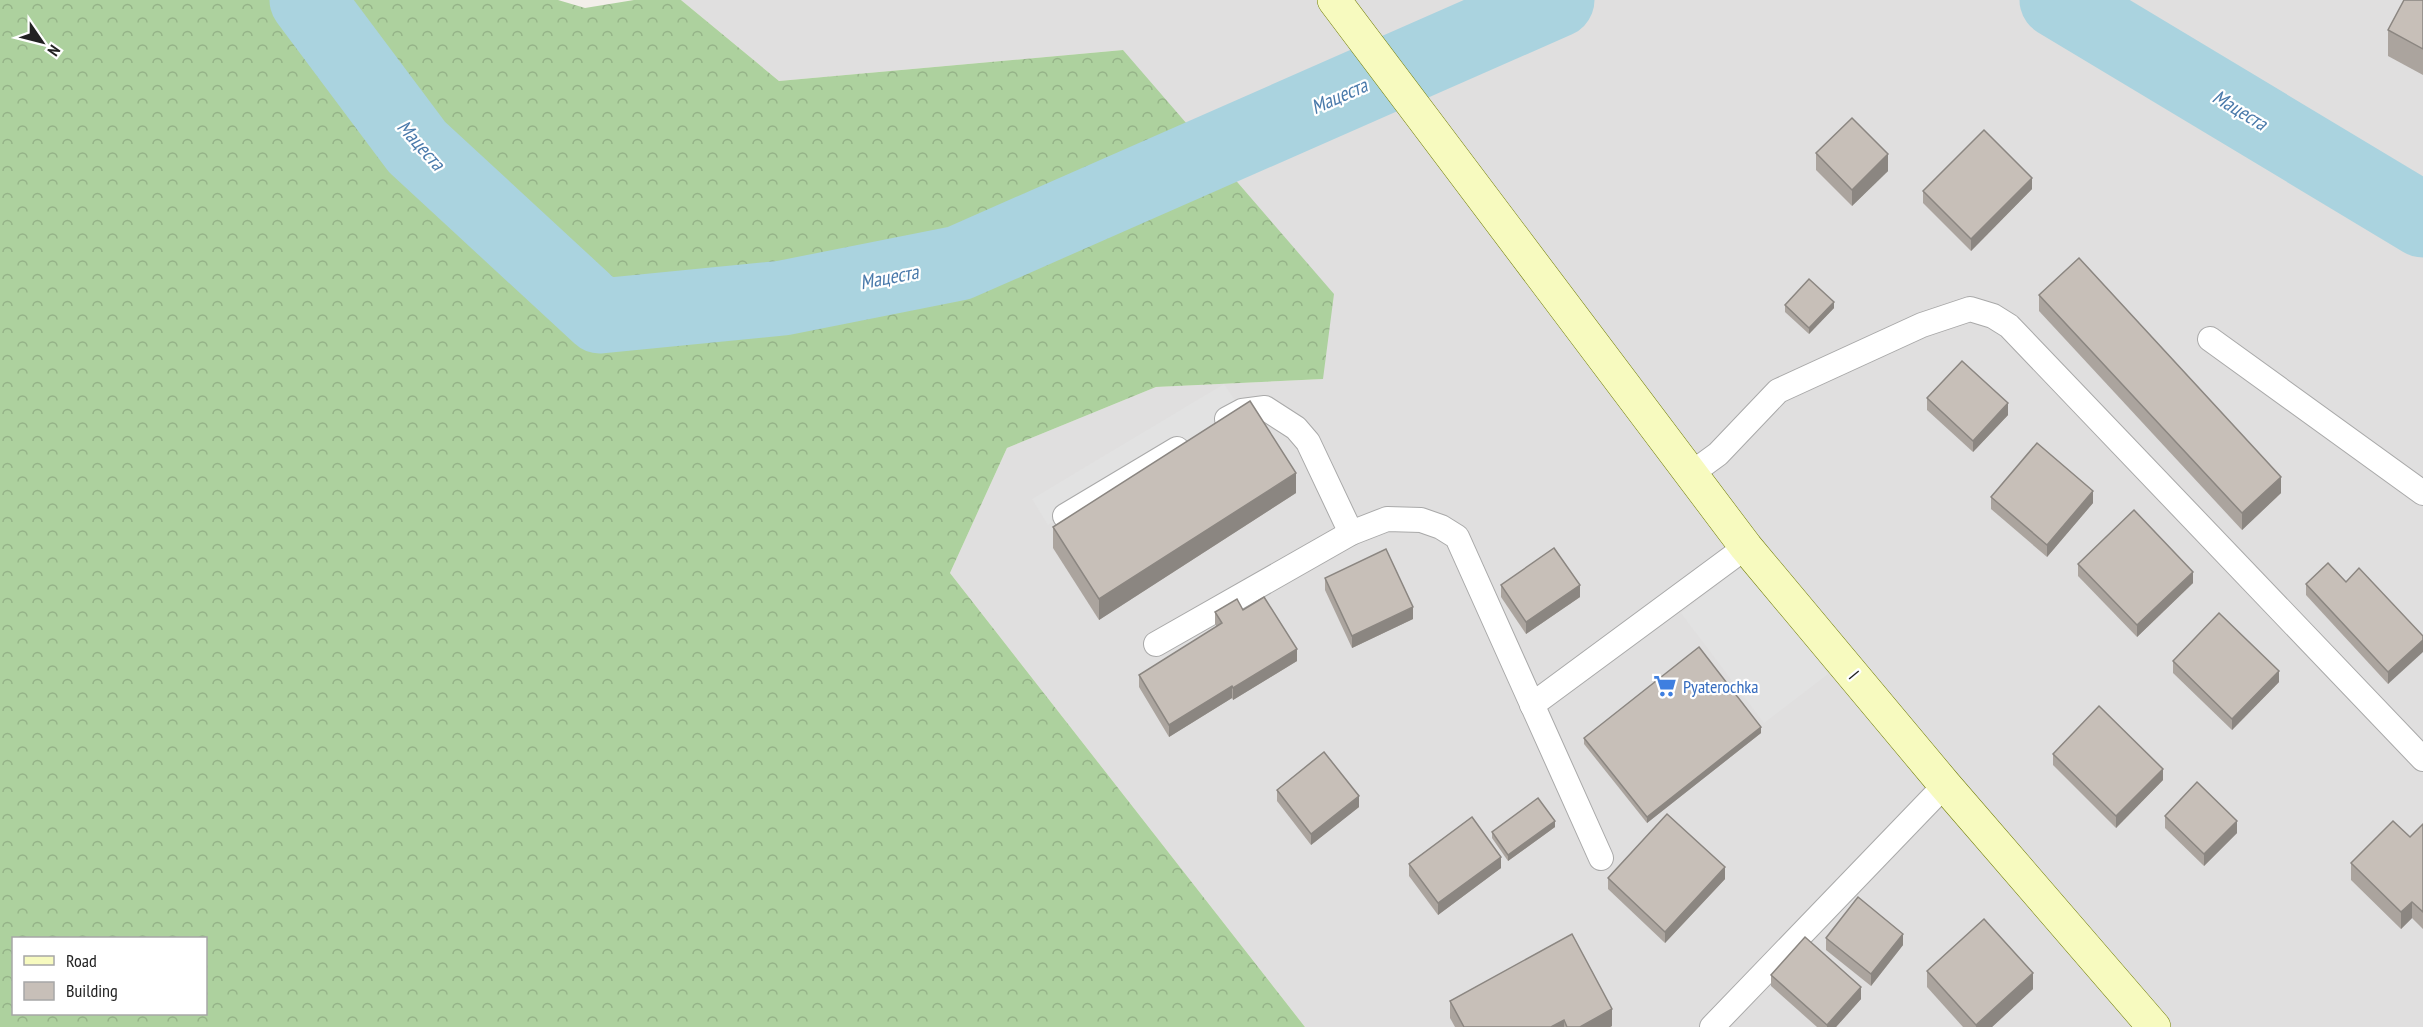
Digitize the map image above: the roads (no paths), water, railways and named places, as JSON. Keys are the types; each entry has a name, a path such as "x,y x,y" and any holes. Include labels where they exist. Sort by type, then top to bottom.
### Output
{"street":[{"name":"I","path":"1334,0 1746,547 1945,785 2154,1027"}],"lane":[{"path":"1692,473 1718,454 1778,391 1922,325 1970,309 1992,316 2009,326 2423,759"},
{"path":"2210,339 2423,492"},
{"path":"1065,516 1242,411 1264,408 1296,428 1308,442 1351,533"},
{"path":"1156,644 1351,533 1387,519 1421,520 1440,527 1457,537 1601,858"},
{"path":"1532,705 1746,547"},
{"path":"1712,1027 1945,785"}],"waterway":[{"name":"Мацеста","path":"307,0 417,147 600,316 783,298 959,263 1557,0"},
{"name":"Мацеста","path":"2057,0 2423,220"}],"place":[{"name":"Pyaterochka","path":"1665,686"}]}
